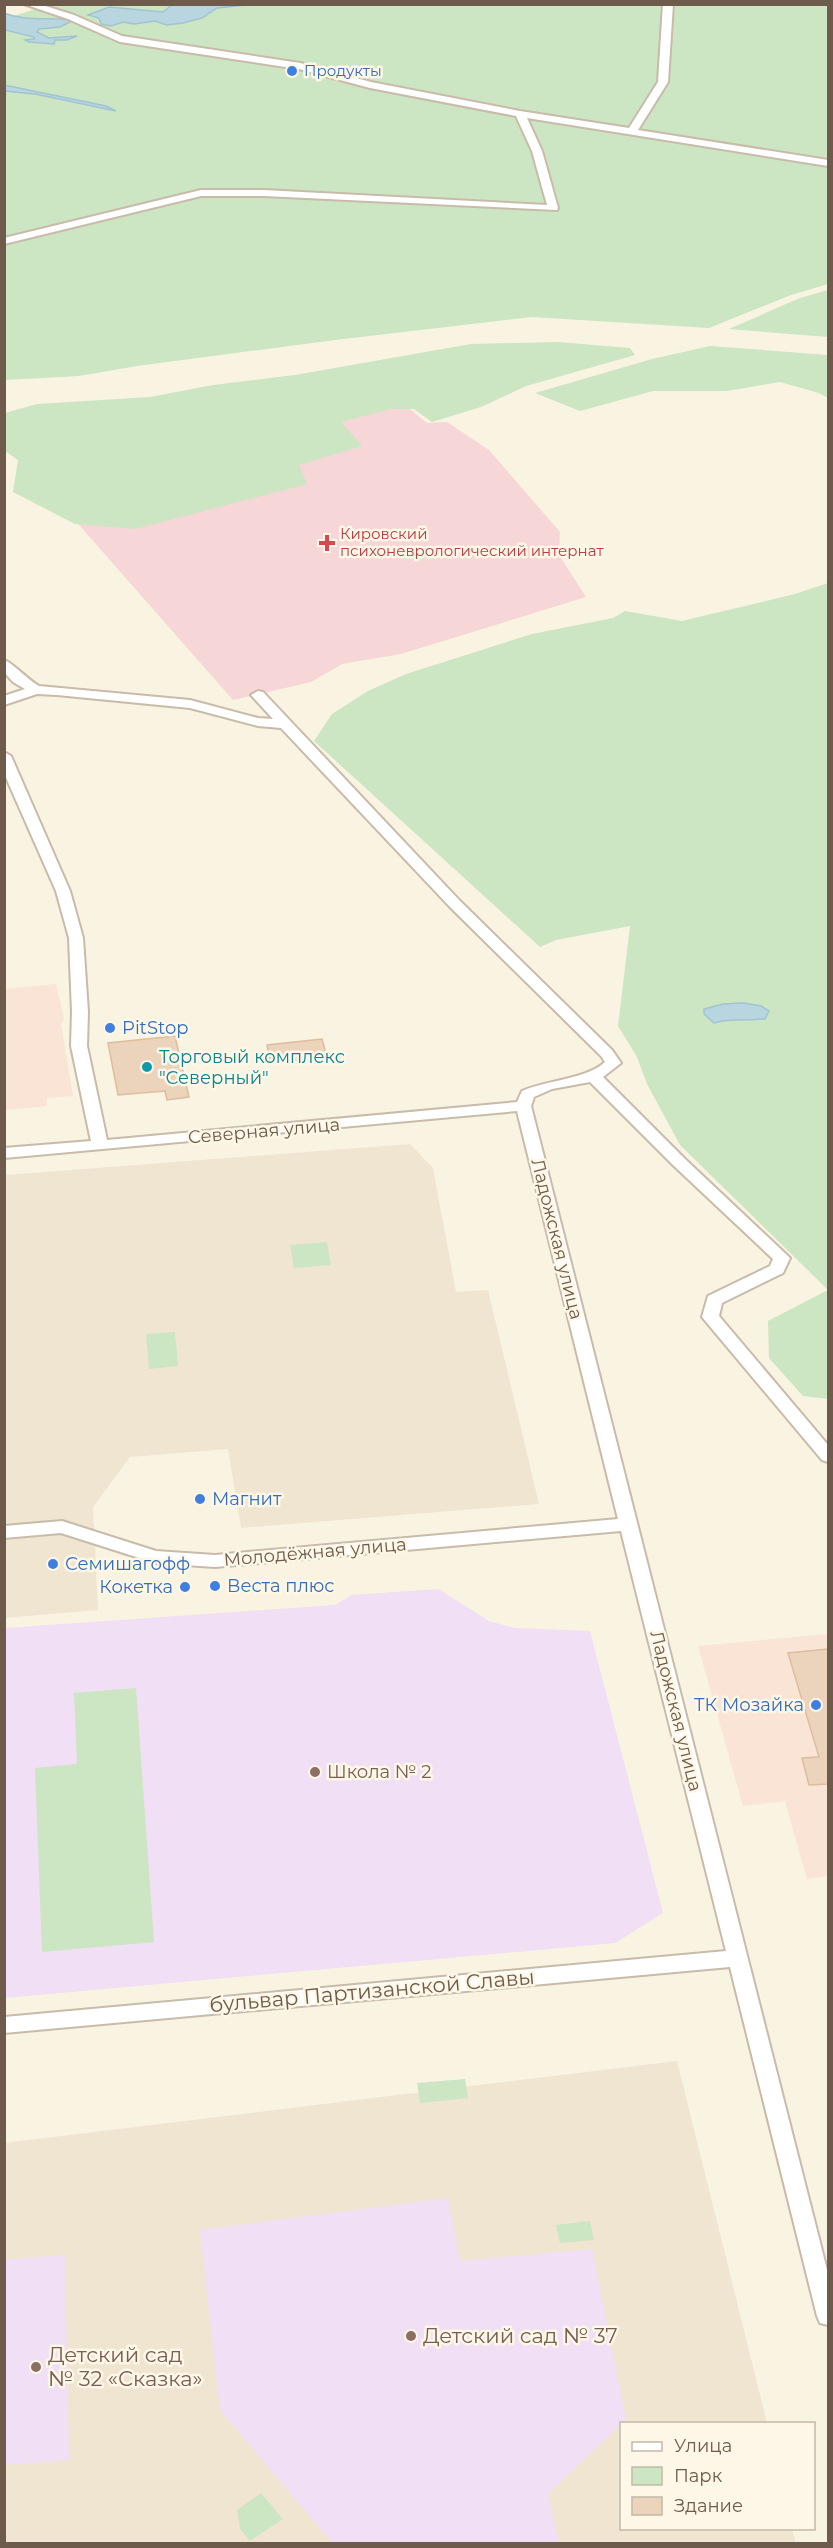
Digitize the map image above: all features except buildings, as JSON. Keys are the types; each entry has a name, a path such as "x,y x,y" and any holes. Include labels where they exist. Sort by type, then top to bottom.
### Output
{"street":[{"path":"28,4 71,17 120,39 300,66 370,85 520,114 828,163"},
{"path":"632,131 650,106 663,82 668,4"},
{"path":"4,241 201,193 276,193 553,208 537,151 520,114"},
{"path":"4,664 18,679 36,690"},
{"path":"4,701 36,690 190,704 258,722 287,724"},
{"path":"258,695 455,904 607,1053 613,1063 605,1072 594,1077 547,1086 527,1094 523,1106"},
{"path":"4,756 63,891 76,938 80,1012 79,1046 100,1146"},
{"path":"594,1077 679,1162 782,1258 777,1269 714,1300 710,1317 828,1456"},
{"name":"Северная улица","path":"4,1153 523,1106"},
{"name":"Ладожская улица","path":"523,1106 827,2304"},
{"name":"Молодёжная улица","path":"4,1532 62,1527 155,1557 214,1561 629,1524"},
{"name":"бульвар Партизанской Славы","path":"4,2025 739,1958"}],"shaded area":[{"name":"Кировский психоневрологический интернат","path":"400,401 427,423 447,422 489,450 560,532 559,555 586,597 401,654 342,664 311,682 233,700 72,517 354,437 335,417"},
{"path":"56,984 64,1019 61,1024 73,1096 47,1098 47,1106 5,1110 5,989"},
{"path":"410,1144 433,1168 456,1292 488,1290 539,1504 241,1528 228,1449 130,1457 93,1507 98,1610 5,1618 5,1175"},
{"name":"Школа № 2","path":"438,1589 489,1621 514,1628 590,1631 663,1913 615,1943 5,1998 5,1628 335,1605 352,1595"},
{"path":"828,1634 828,1876 807,1879 785,1801 743,1806 698,1646"},
{"path":"677,2061 767,2422 620,2422 620,2530 792,2530 796,2543 5,2543 4,2143"},
{"name":"Детский сад № 37","path":"448,2198 460,2261 592,2249 626,2419 620,2422 620,2425 548,2494 559,2543 332,2543 220,2410 200,2230"},
{"name":"Детский сад № 32 «Сказка»","path":"65,2255 69,2460 5,2465 5,2260"}],"green space":[{"path":"51,4 828,5 828,284 791,295 709,328 532,317 335,340 137,366 79,376 5,380 4,19"},
{"path":"828,290 828,337 729,329 800,298"},
{"path":"558,342 630,348 635,355 526,386 481,407 432,422 414,409 391,409 341,422 362,446 299,465 307,484 135,529 75,524 13,492 18,460 5,451 5,413 37,404 150,397 213,385 295,375 471,344"},
{"path":"710,346 828,355 828,398 819,393 780,382 727,391 653,391 580,411 535,393 652,359"},
{"path":"828,583 828,1290 680,1145 647,1084 637,1057 618,1026 630,926 556,940 540,947 314,741 332,714 368,691 406,674 532,634 613,618 625,611 682,621 795,594"},
{"path":"327,1242 331,1265 294,1268 290,1245"},
{"path":"828,1290 828,1399 803,1396 769,1358 768,1321"},
{"path":"175,1332 178,1366 149,1369 146,1334"},
{"path":"136,1688 154,1942 42,1952 35,1768 77,1764 74,1693"},
{"path":"465,2079 468,2098 420,2103 417,2083"},
{"path":"590,2221 594,2240 560,2243 556,2225"},
{"path":"261,2493 283,2519 250,2541 240,2529 237,2510"}],"water":[{"path":"172,5 246,5 217,8 202,18 167,25 155,21 134,24 123,22 111,26 101,24 99,18 88,15 109,7 163,12"},
{"path":"4,13 28,18 70,20 72,21 60,27 39,29 37,32 49,38 77,36 67,40 55,40 54,44 29,42 25,40 34,39 34,37 5,30"},
{"path":"4,85 106,106 116,111 35,94 5,91"},
{"path":"744,1003 761,1006 769,1011 765,1019 714,1023 704,1014 704,1009 723,1004"}],"place":[{"name":"Продукты","path":"292,71"},
{"name":"Кировский психоневрологический интернат","path":"327,543"},
{"name":"PitStop","path":"110,1028"},
{"name":"Торговый комплекс \"Северный\"","path":"147,1067"},
{"name":"Магнит","path":"200,1499"},
{"name":"Семишагофф","path":"53,1564"},
{"name":"Веста плюс","path":"215,1586"},
{"name":"Кокетка","path":"185,1587"},
{"name":"ТК Мозайка","path":"816,1705"},
{"name":"Школа № 2","path":"315,1772"},
{"name":"Детский сад № 37","path":"411,2336"},
{"name":"Детский сад № 32 «Сказка»","path":"36,2367"}]}
